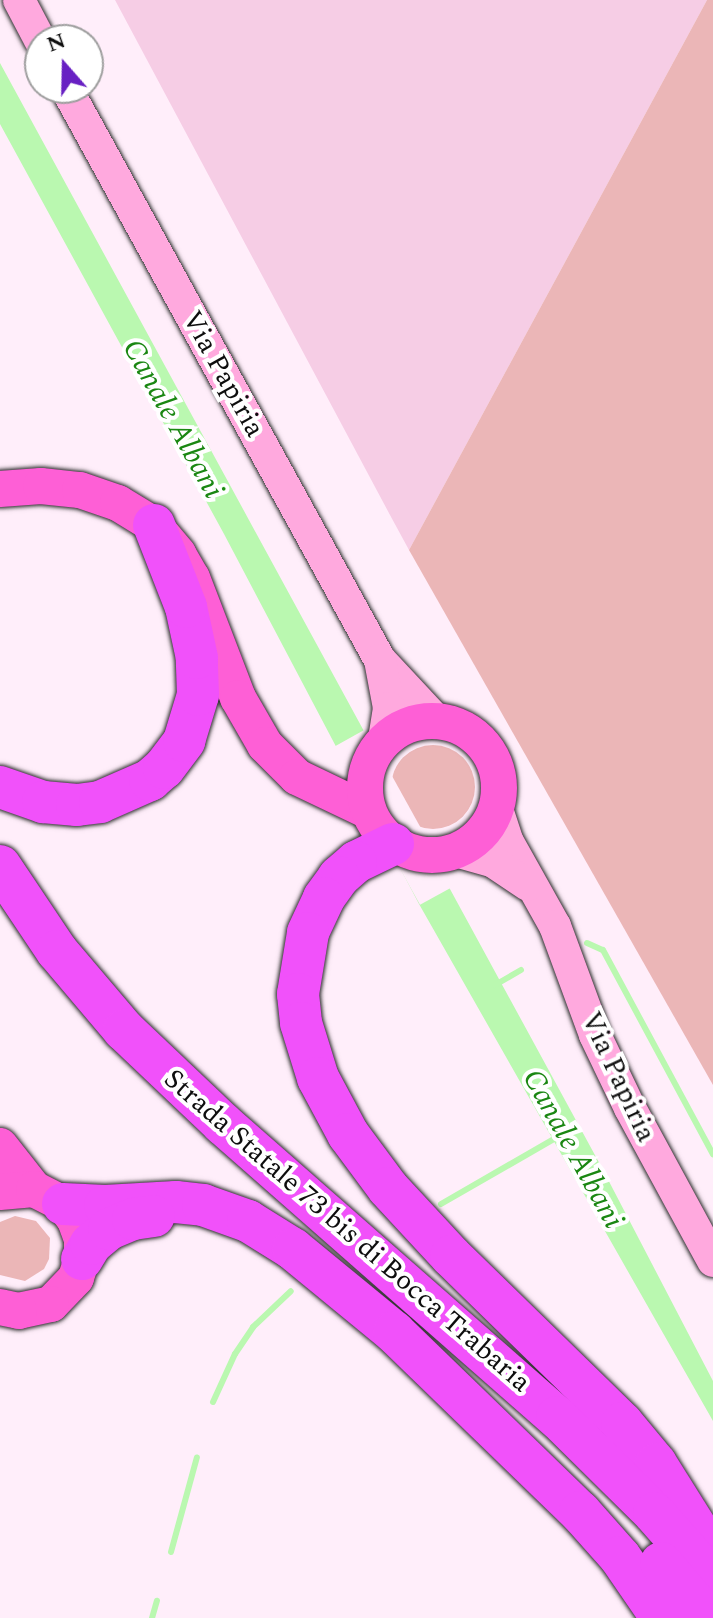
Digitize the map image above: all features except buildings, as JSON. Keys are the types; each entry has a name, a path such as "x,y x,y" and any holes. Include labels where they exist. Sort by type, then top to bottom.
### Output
{"highway":[{"path":"0,787 43,802 77,805 100,802 150,780 164,768 184,741 198,695 197,658 186,607 154,525"},
{"path":"393,844 356,862 339,877 324,898 308,933 298,994 301,1023 318,1078 348,1134 388,1188 451,1256 622,1423 664,1476 713,1557"},
{"name":"Strada Statale 73 bis di Bocca Trabaria","path":"0,866 57,951 124,1030 223,1124 557,1417 654,1513 713,1580"},
{"name":"Strada Statale 73 bis di Bocca Trabaria","path":"0,907 60,989 140,1078 567,1465 655,1556 708,1618"},
{"path":"32,1195 105,1206 176,1202 203,1205 248,1221 293,1249 394,1332 569,1501 620,1557 662,1618"},
{"path":"82,1259 91,1244 109,1229 133,1219 161,1215 188,1216 216,1224 281,1254 391,1344 565,1514 596,1547 639,1618"}],"main road":[{"path":"19,0 32,24"},
{"name":"Via Papiria","path":"75,104 380,660 436,720 454,724 474,734 489,751 498,771 497,809 508,842 555,926 595,1035 630,1108 713,1261"},
{"path":"0,489 41,486 80,490 118,503 154,525 192,578 243,709 265,745 297,777 368,811"},
{"name":"Via Papiria","path":"366,771 384,740 389,700 380,660"},
{"path":"384,740 400,729 436,720"},
{"path":"297,777 336,779 366,771 364,790 368,811 379,830 393,844"},
{"path":"456,851 485,831 497,809"},
{"name":"Via Papiria","path":"393,844 412,853 432,856 456,851 492,861 534,889"},
{"path":"0,1146 32,1195 79,1229 82,1259 76,1278 51,1304 19,1311 0,1307"}],"shaded area":[{"path":"115,0 707,0 409,550 390,515"},
{"path":"707,0 713,0 713,1085 409,550"},
{"path":"433,745 449,748 463,757 472,771 475,787 472,803 463,817 449,826 433,829 417,826 403,817 394,803 391,787 394,771 403,757 417,748"},
{"path":"15,1216 36,1221 50,1238 49,1259 44,1269 25,1281 0,1275 0,1222"}],"water":[{"name":"Canale Albani","path":"0,63 602,1168 713,1381 713,1421 419,904 224,534 0,124"}],"pier":[{"path":"366,729 453,886 420,905 333,747"}],"waterway":[{"path":"587,943 603,950 713,1154"},
{"path":"495,985 521,970"},
{"name":"Canale Albani","path":"441,1204 556,1138"},
{"path":"213,1402 235,1354 253,1327 291,1291"},
{"path":"171,1552 197,1457"},
{"path":"152,1618 157,1601"}]}
